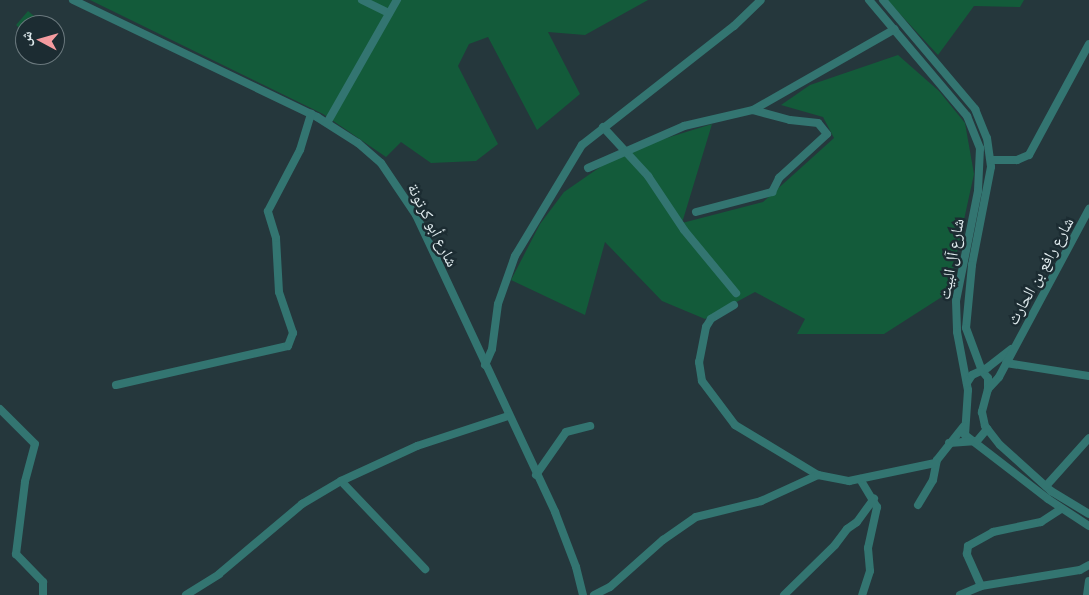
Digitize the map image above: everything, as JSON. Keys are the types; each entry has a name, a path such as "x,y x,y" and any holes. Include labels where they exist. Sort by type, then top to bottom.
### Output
{"street":[{"name":"شارع أبو كرتونة","path":"73,0 311,114 368,150 402,191 567,542 583,595"},
{"path":"362,0 389,13"},
{"path":"327,123 397,0"},
{"path":"484,365 492,349 498,304 518,250 565,179 582,146 603,127 692,60 761,0"},
{"name":"شارع آل البيت","path":"869,0 966,116 980,148 978,191 956,301 957,332 968,398 964,425"},
{"name":"شارع آل البيت","path":"883,0 975,109 987,138 991,160 972,265 966,328 982,371 988,378 988,389"},
{"path":"588,168 624,150 688,124 753,110 895,29"},
{"path":"991,160 1017,160 1029,155 1089,44"},
{"path":"696,212 772,192 779,178 827,134 818,123 790,120 753,110"},
{"path":"116,384 288,346 293,333 279,292 276,238 268,211 300,150 311,114"},
{"path":"603,127 648,176 684,230 736,293"},
{"name":"شارع رافع بن الحارث","path":"988,389 1006,363 1089,209"},
{"path":"734,305 711,319 706,327 698,362 702,381 735,425 818,475 844,481 935,463"},
{"name":"شارع رافع بن الحارث","path":"967,383 972,375 982,371 1015,346"},
{"path":"1006,363 1089,376"},
{"path":"988,389 982,412 987,429 1046,486 1089,514"},
{"path":"0,408 35,444 25,482 16,554 43,582 43,595"},
{"path":"186,595 219,574 302,504 341,481 417,446 508,416"},
{"path":"964,425 965,435 972,442 1061,509 1089,526"},
{"path":"918,505 933,480 935,463 964,425"},
{"path":"536,475 566,432 590,426"},
{"path":"949,443 972,442 982,439 987,429"},
{"path":"1046,486 1089,438"},
{"path":"594,595 610,587 691,519 762,501 818,475"},
{"path":"860,479 874,499 877,507 868,548 870,571 862,595"},
{"path":"341,481 425,569"},
{"path":"784,595 835,546 847,528 857,522 874,499"},
{"path":"982,586 967,554 968,546 993,532 1041,522 1061,509"},
{"path":"960,595 982,586 1080,570 1089,565"},
{"path":"1087,595 1089,581"}],"green space":[{"path":"90,0 648,0 585,35 548,32 580,94 537,130 488,37 469,44 458,66 498,144 476,161 431,163 401,142 386,157 323,114"},
{"path":"887,0 1024,0 1020,7 974,6 938,55"},
{"path":"28,11 33,15 25,15"},
{"path":"898,55 939,91 965,123 974,174 948,293 884,334 797,334 805,319 755,292 705,319 662,301 605,242 585,315 511,280 540,224 564,192 616,156 657,141 712,124 682,223 763,202 834,138 823,117 781,105 810,85"}]}
